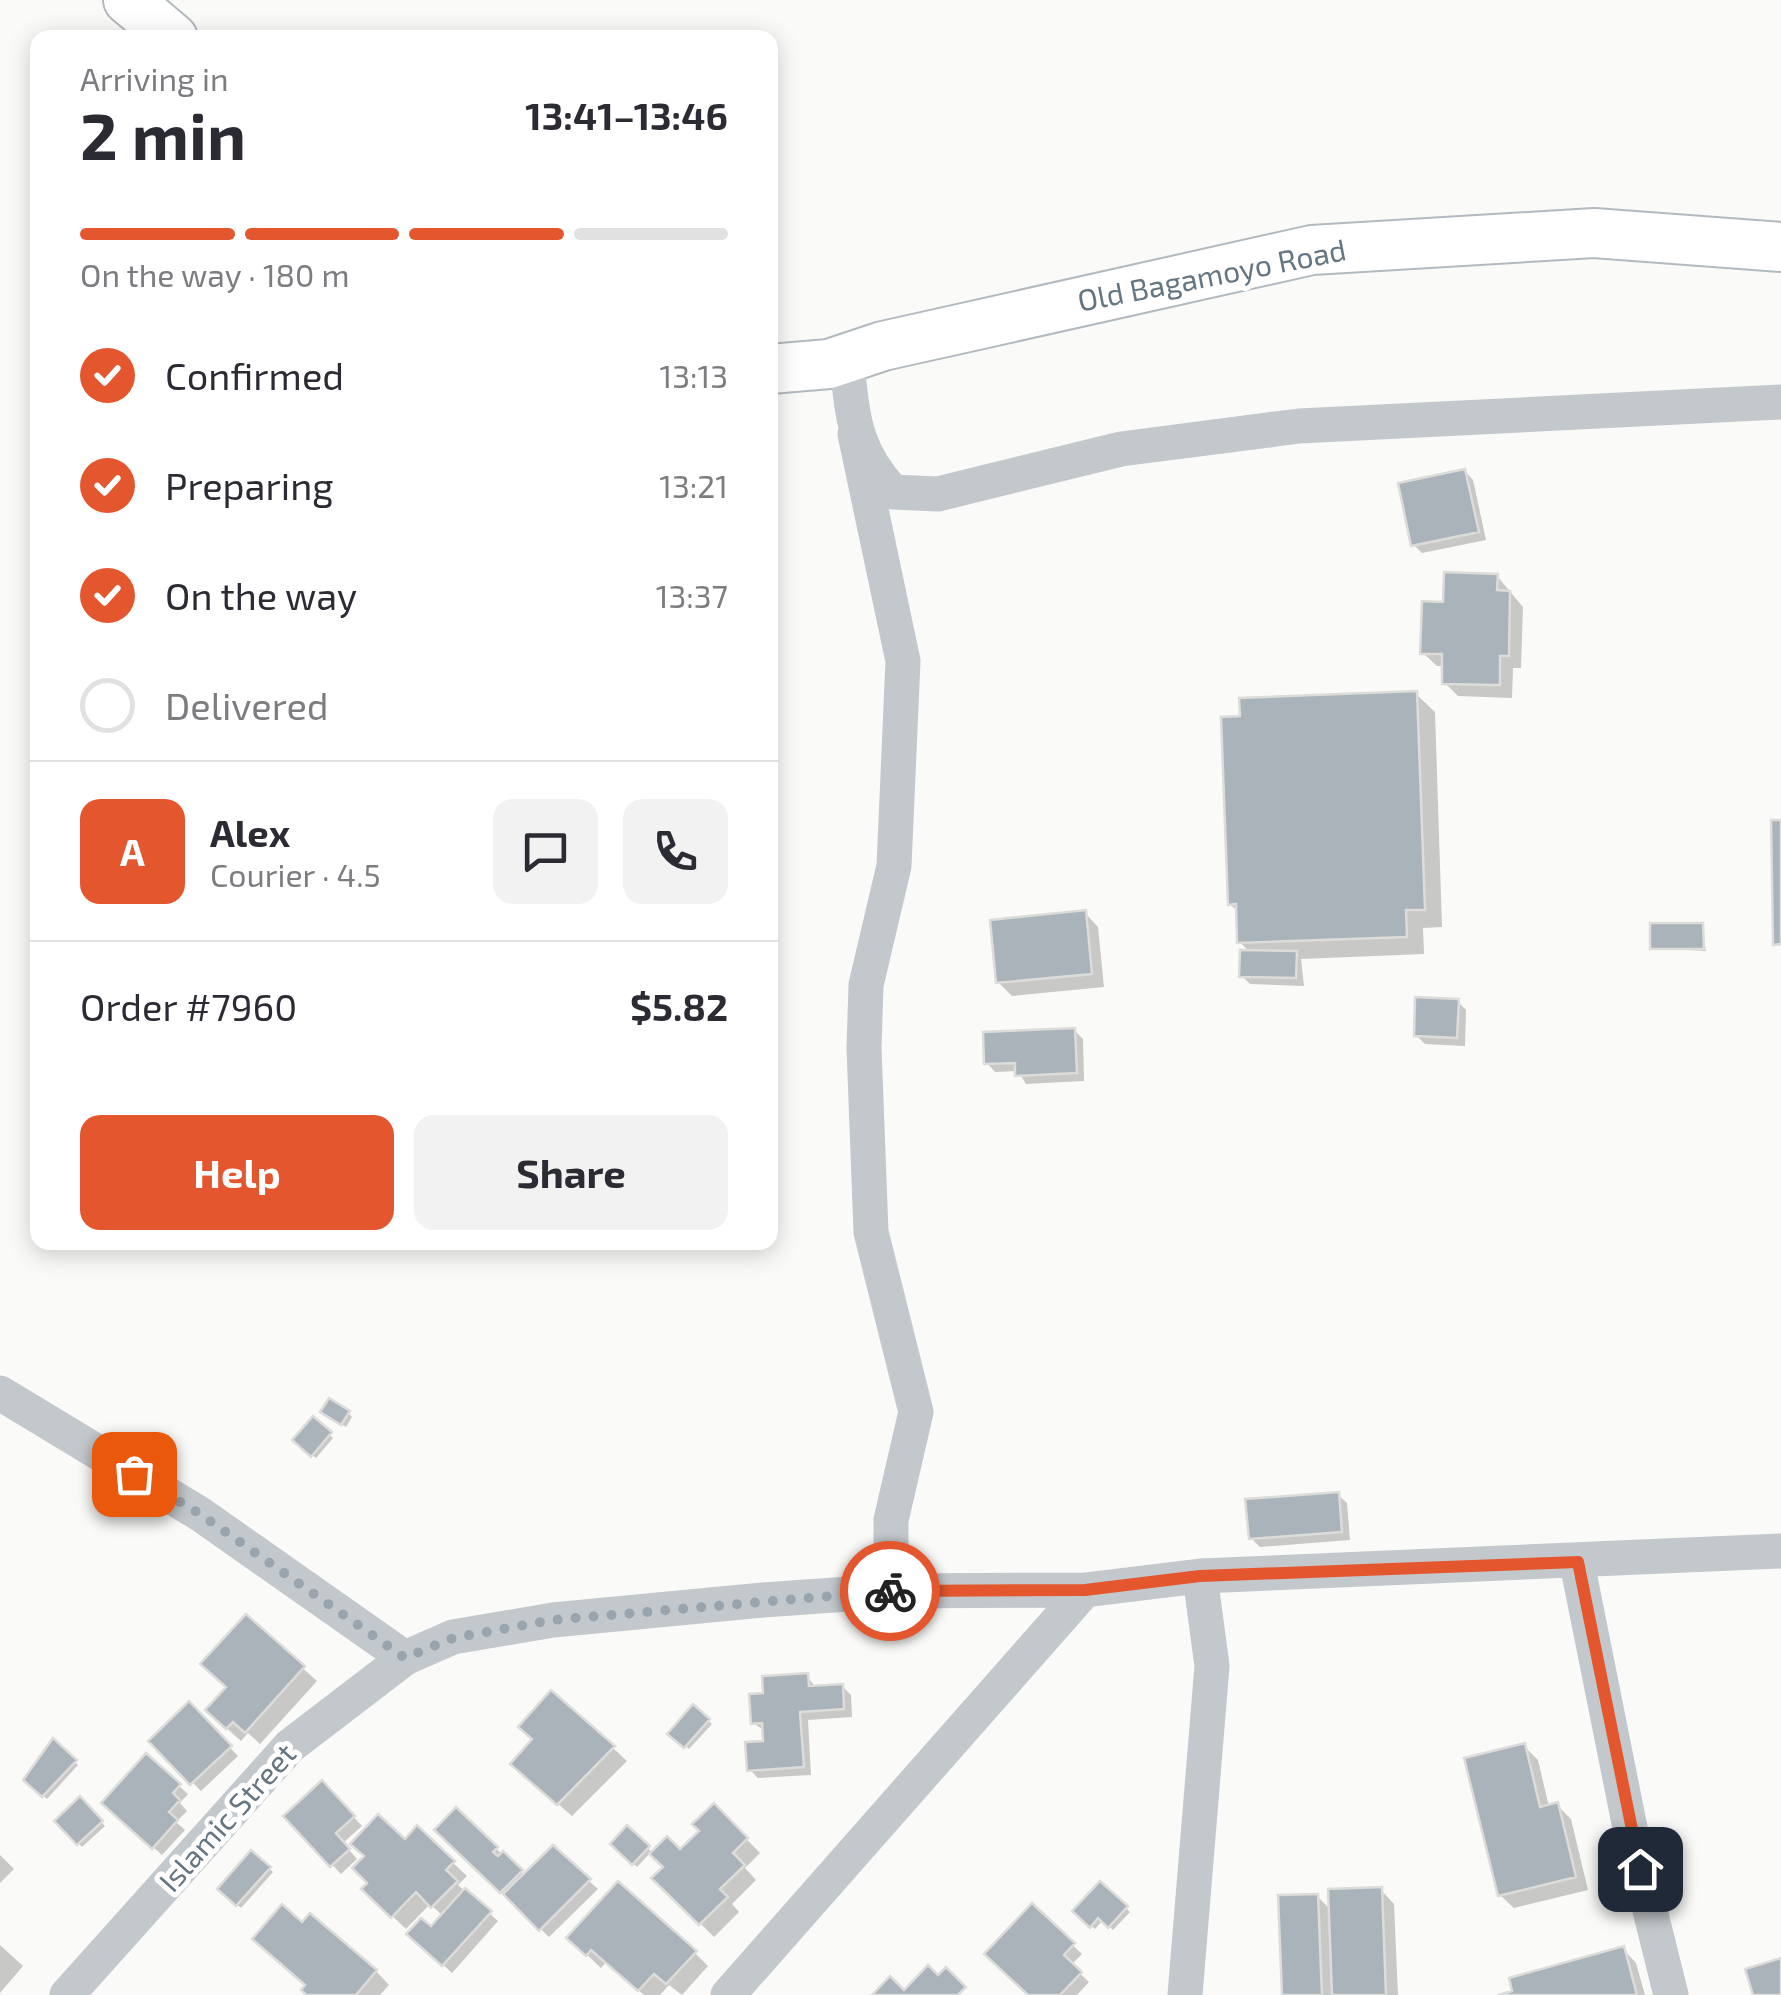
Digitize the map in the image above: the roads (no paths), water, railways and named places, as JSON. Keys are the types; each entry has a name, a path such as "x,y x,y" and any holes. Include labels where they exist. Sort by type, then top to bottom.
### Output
{"street":[{"path":"128,0 164,30"},
{"name":"Old Bagamoyo Road","path":"778,368 846,358 1312,250 1594,233 1781,247"},
{"path":"846,358 855,434 903,661 894,866 866,985 864,1048 871,1232 916,1412 891,1520 891,1591"},
{"path":"855,434 870,468 893,492 938,494 1120,449 1300,426 1781,402"},
{"path":"0,1393 200,1514 405,1658"},
{"name":"Islamic Street","path":"67,1995 290,1746 405,1658 453,1638 553,1620 891,1591 1085,1590 1200,1576 1781,1551"},
{"path":"1578,1562 1628,1820 1671,1995"},
{"path":"1185,1995 1212,1666 1200,1576"},
{"path":"728,1995 1085,1590"}]}
